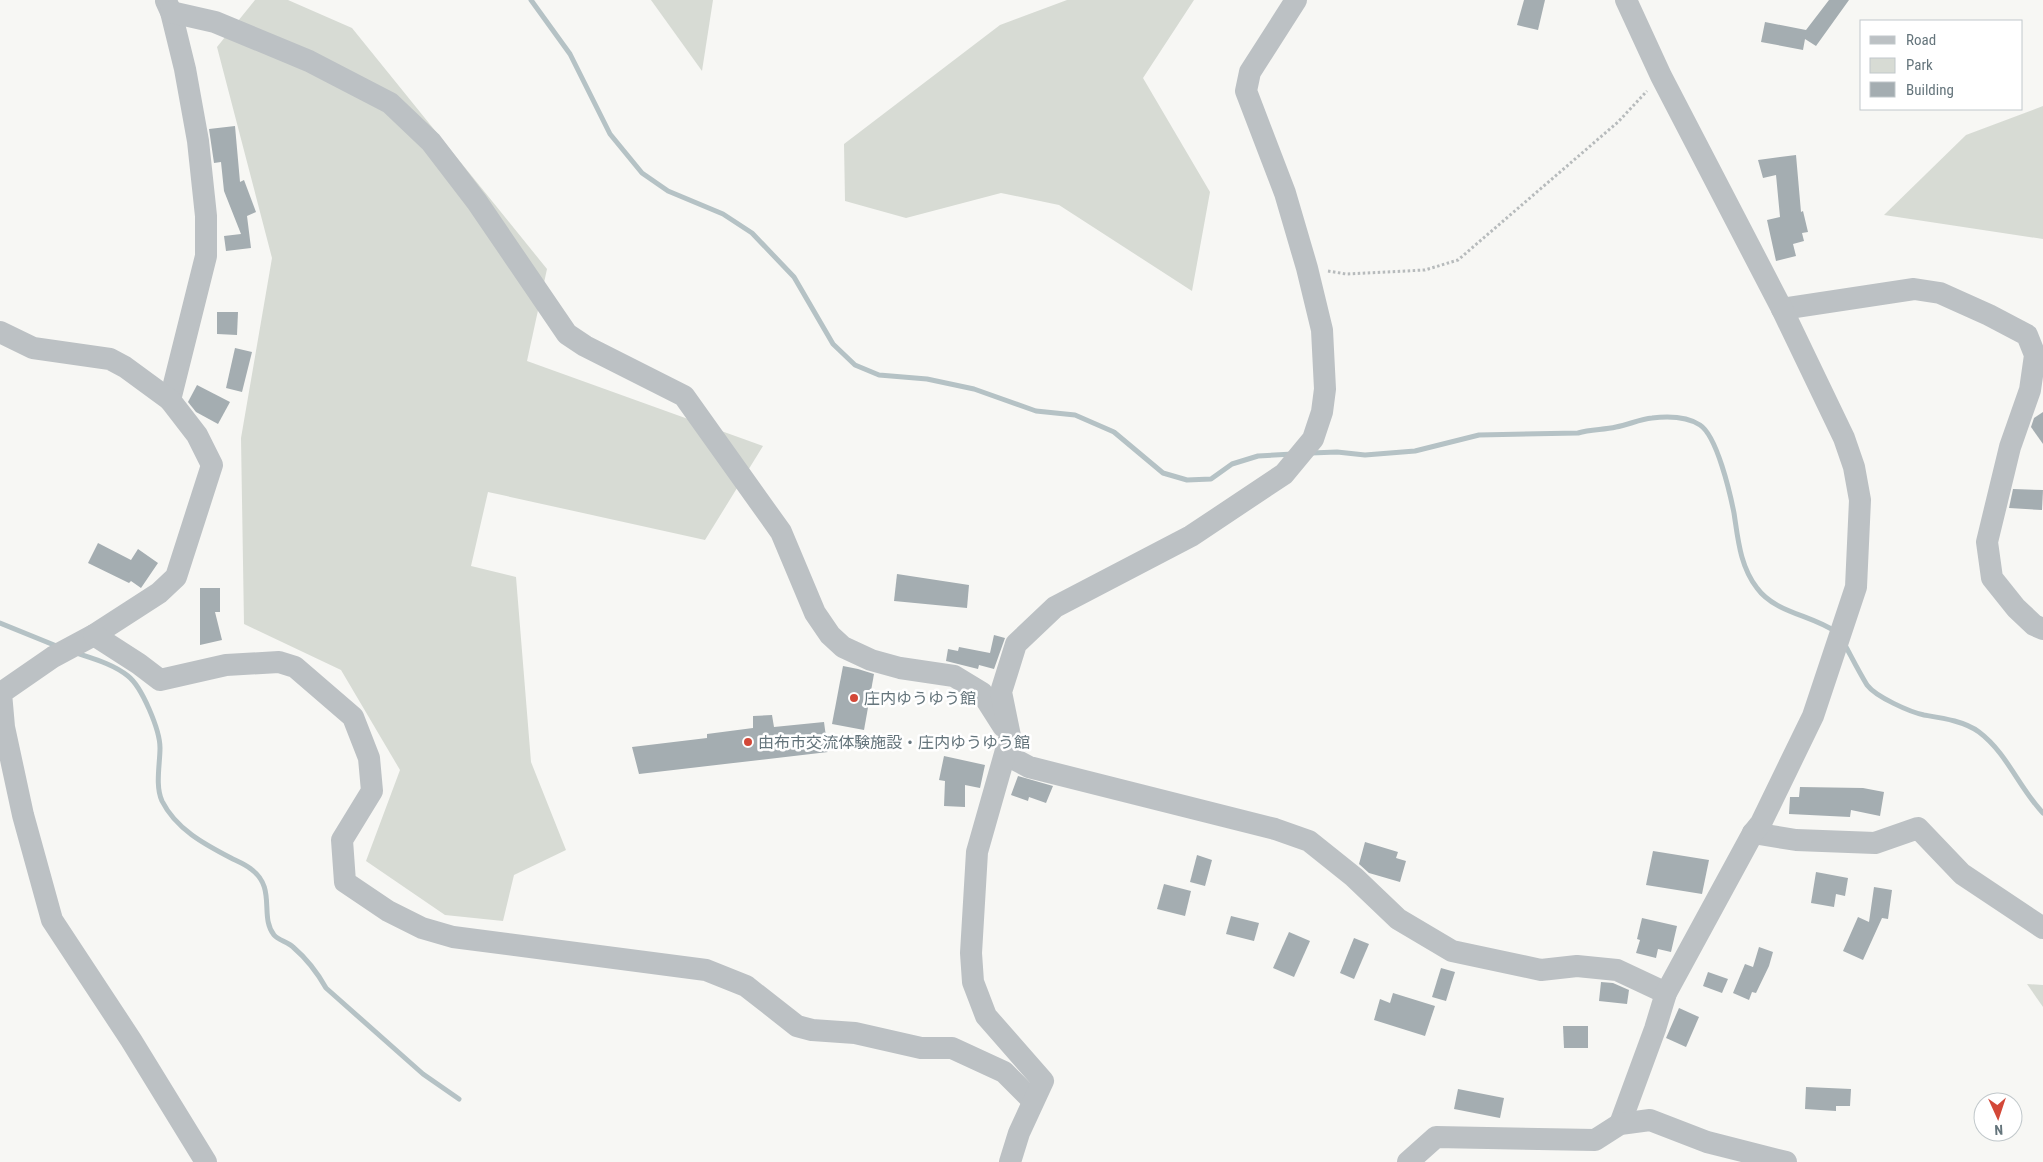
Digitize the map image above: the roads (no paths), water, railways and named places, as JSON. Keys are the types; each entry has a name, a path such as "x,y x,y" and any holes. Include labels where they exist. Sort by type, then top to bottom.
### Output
{"street":[{"path":"1296,0 1250,72 1246,91 1284,193 1307,268 1322,330 1325,389 1322,412 1313,439 1284,474 1191,536 1054,607 1016,644 1001,692 1014,759 1029,767 1275,829 1309,841 1354,877 1398,919 1452,951 1542,970 1577,966 1617,970 1666,993"},
{"path":"1620,1124 1655,1029 1666,993 1753,833 1761,823 1814,716 1856,587 1860,500 1854,467 1844,438 1782,310 1661,76 1626,0"},
{"path":"168,6 184,69 198,141 206,216 206,256 170,400"},
{"path":"168,6 215,22 309,61 390,103 431,142 477,202 567,334 585,346 684,396 781,532 815,613 830,635 843,647 871,660 900,668 954,676 982,693 1009,740 977,852 971,953 973,982 986,1016 1043,1080 1019,1133 1010,1162"},
{"path":"1782,310 1914,289 1940,293 2027,335 2035,355 2030,390 2010,447 1987,542 1992,578 2016,608 2034,625 2043,629"},
{"path":"0,332 33,348 110,359 125,367 170,400 197,435 212,465 176,577 159,593 94,635 53,657 1,693 4,727 23,815 52,920 131,1040 206,1162"},
{"path":"94,635 160,680 226,665 279,662 295,667 353,717 369,758 372,791 342,840 345,882 388,911 422,928 453,937 706,970 746,986 797,1026 812,1030 856,1033 921,1048 952,1048 1004,1072 1033,1101"},
{"path":"1753,833 1796,840 1875,843 1918,828 1962,874 2043,928"},
{"path":"1408,1162 1436,1137 1595,1140 1620,1124 1650,1120 1706,1142 1786,1162"}],"waterway":[{"path":"531,0 570,54 610,134 642,173 668,191 723,214 752,233 794,277 833,344 855,365 879,375 927,379 974,389 1036,411 1075,415 1114,432 1163,473 1187,480 1211,479 1232,464 1258,456 1293,454"},
{"path":"1311,453 1337,452 1365,455 1415,451 1479,435 1578,433 1616,427 1652,418 1683,418 1695,422 1706,431 1722,466 1734,513 1743,561 1751,580 1774,603 1836,632"},
{"path":"0,623 59,647"},
{"path":"1845,645 1871,690 1910,711 1973,728 1989,740 2043,813"},
{"path":"76,653 116,668 128,676 139,689 149,709 159,740 158,782 160,795 175,820 201,841 251,869 259,877 266,893 268,919 274,935 291,945 311,966 326,988 423,1074 459,1099"}],"place":[{"name":"庄内ゆうゆう館","path":"854,698"},
{"name":"由布市交流体験施設・庄内ゆうゆう館","path":"748,742"}]}
